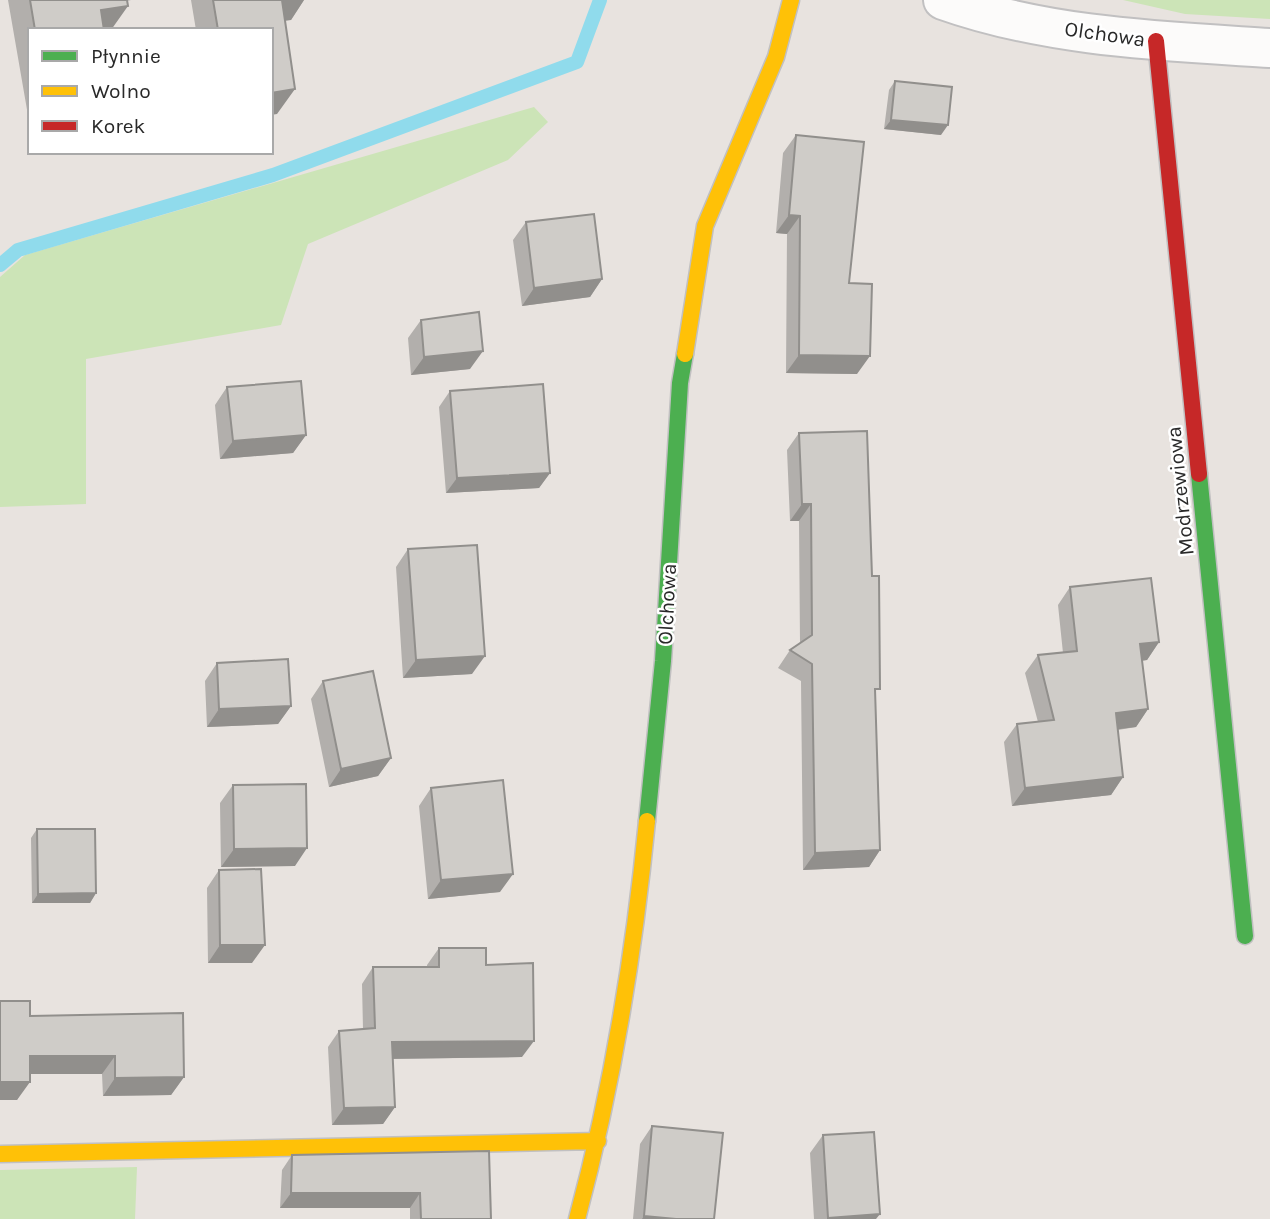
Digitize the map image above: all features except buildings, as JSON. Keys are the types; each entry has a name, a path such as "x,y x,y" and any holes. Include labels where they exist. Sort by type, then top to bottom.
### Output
{"street":[{"name":"Olchowa","path":"577,1219 598,1141 638,912 663,661 680,383 705,226 776,57 791,0"},
{"name":"Olchowa","path":"943,0 1015,20 1078,31 1156,41 1270,48"},
{"name":"Modrzewiowa","path":"1156,41 1245,936"},
{"path":"0,1154 598,1141"}],"green space":[{"path":"1123,0 1270,0 1270,19 1185,14"},
{"path":"534,107 548,122 508,160 308,244 281,325 86,359 86,504 0,507 0,277 25,255"},
{"path":"137,1167 135,1219 0,1219 0,1170"}],"waterway":[{"path":"0,265 18,250 273,175 577,62 600,0"}],"traffic: fast":[{"path":"647,821 663,661 680,383 685,354"},
{"path":"1199,474 1245,936"}],"traffic: slow":[{"path":"685,354 705,226 776,57 791,0"},
{"path":"577,1219 601,1121 620,1021 636,921 647,821"},
{"path":"0,1154 598,1141"}],"traffic: jam":[{"path":"1156,41 1199,474"}]}
